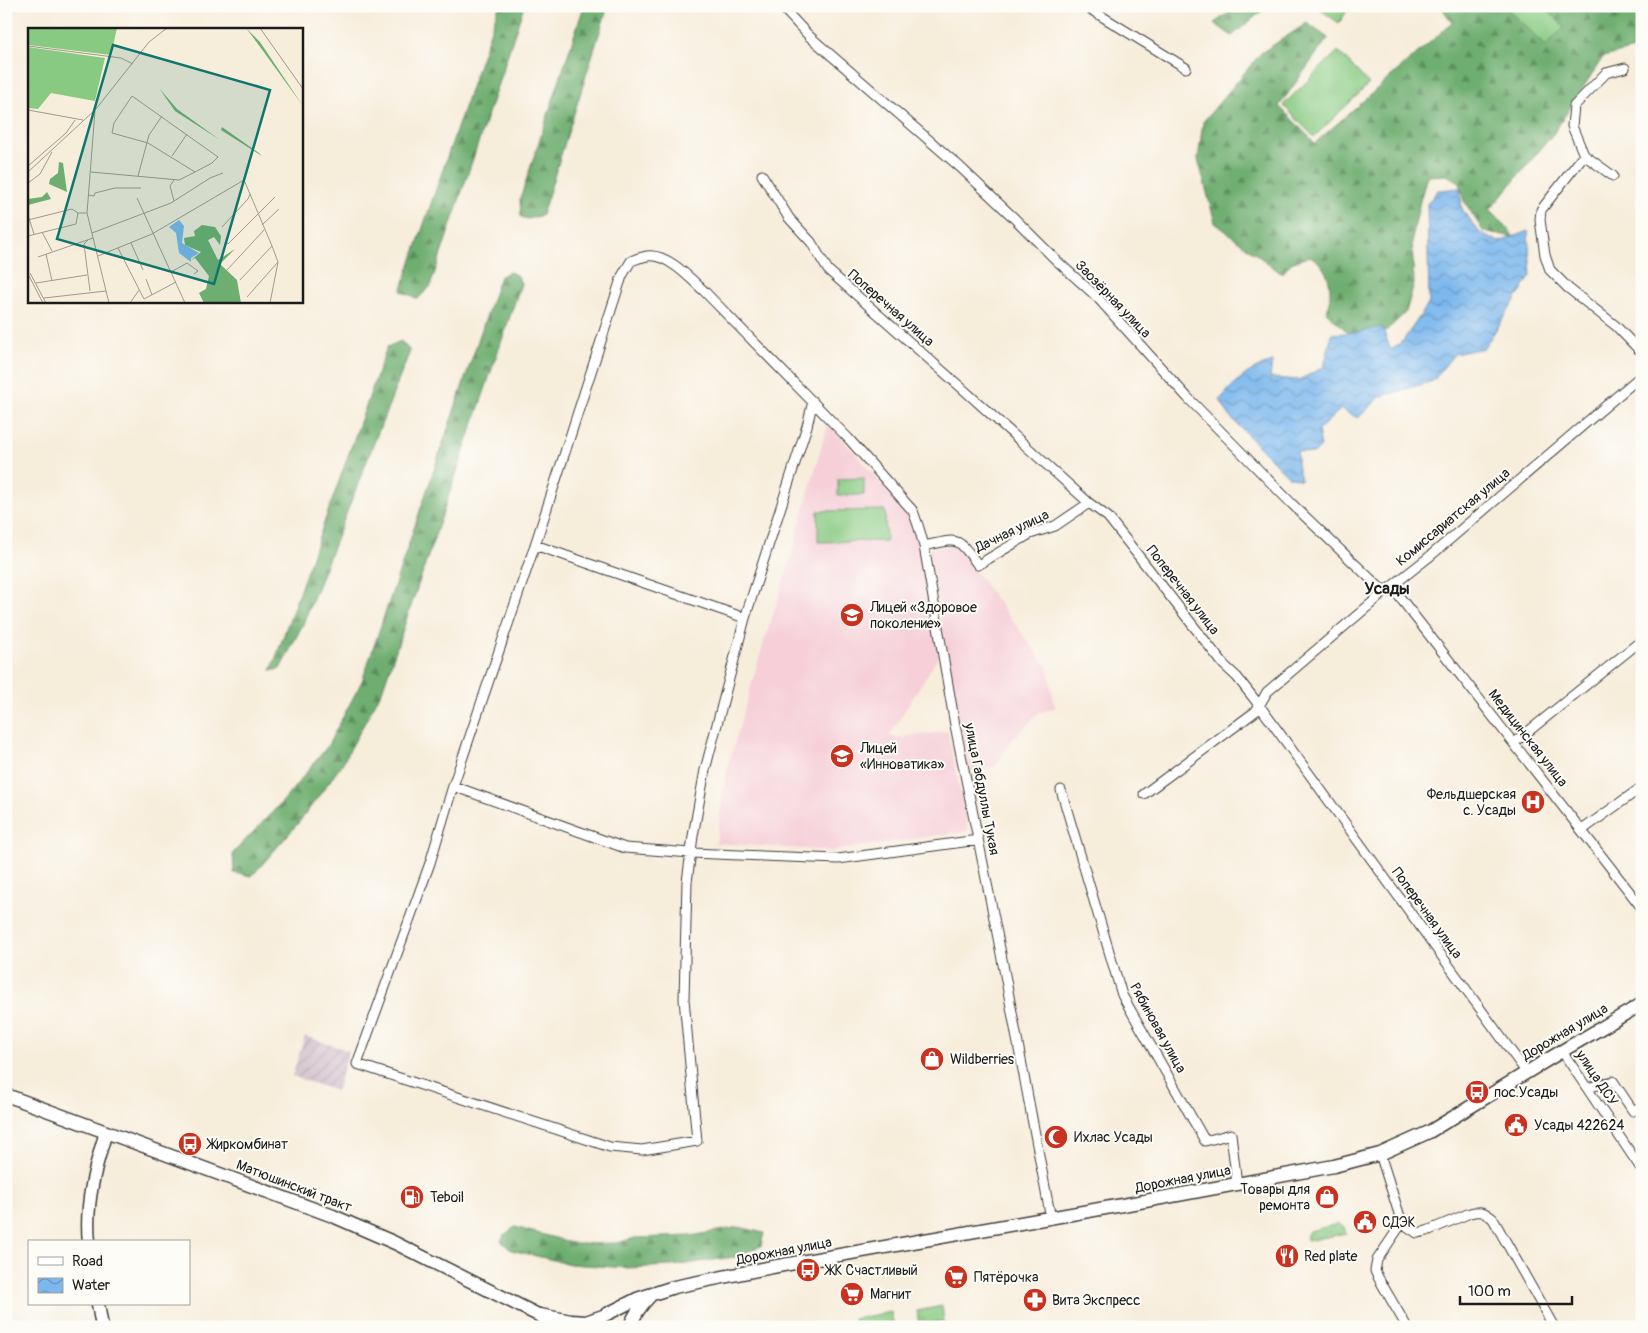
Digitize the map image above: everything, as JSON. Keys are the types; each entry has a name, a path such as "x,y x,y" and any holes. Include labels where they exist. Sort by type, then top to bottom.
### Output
{"street":[{"name":"Заозёрная улица","path":"781,6 809,36 960,167 1097,297 1188,398 1292,504 1379,587 1387,590"},
{"path":"1085,6 1186,68"},
{"path":"1614,176 1584,155 1572,126 1574,106 1606,73 1625,68"},
{"path":"1584,155 1541,210 1540,220 1545,256 1550,270 1568,288 1616,326 1642,352"},
{"name":"Поперечная улица","path":"762,175 789,218 812,242 828,270 1089,503 1108,516 1224,665 1258,705 1527,1072"},
{"name":"улица Габдуллы Тукая","path":"535,545 622,276 631,261 648,256 666,260 685,273 813,400 913,512 924,546 955,725 1051,1219"},
{"name":"Комиссариатская улица","path":"1144,794 1256,711 1267,692 1642,375"},
{"path":"745,618 535,545 453,786 430,863 357,1064 610,1147 642,1150 697,1141 684,999 686,882 705,770 745,618 807,426 813,400"},
{"name":"Дачная улица","path":"924,546 954,540 961,543 978,565 1030,534 1055,526 1089,503"},
{"name":"Медицинская улица","path":"1387,590 1398,595 1642,908"},
{"path":"1514,743 1642,640"},
{"path":"453,786 625,848 691,853 838,859 978,840"},
{"path":"1582,830 1642,787"},
{"name":"Рябиновая улица","path":"1062,790 1122,995 1205,1141 1231,1134 1237,1184"},
{"name":"Дорожная улица","path":"540,1315 571,1322 586,1322 603,1316 637,1298 674,1287 772,1267 1051,1219 1334,1166 1380,1154 1429,1132 1642,1004"},
{"name":"улица ДСУ","path":"1562,1051 1642,1170"},
{"path":"1587,1088 1613,1081 1634,1111 1642,1106"},
{"name":"Матюшинский тракт","path":"6,1095 333,1216 395,1244 561,1327"},
{"path":"89,1240 89,1205 93,1178 106,1132"},
{"path":"1380,1154 1402,1224 1417,1233 1427,1232 1478,1211 1485,1212 1493,1218 1554,1327"},
{"path":"1402,1224 1376,1260 1375,1271 1407,1327"},
{"path":"630,1327 635,1314 652,1294"},
{"path":"98,1306 102,1327"}],"shaded area":[{"path":"828,423 913,523 920,549 939,656 889,736 898,738 948,731 968,831 831,851 716,843 726,773 760,655 786,574"},
{"path":"953,544 1048,668 1055,708 1038,713 1006,747 997,766 968,771 928,549"},
{"path":"305,1036 349,1051 336,1091 292,1076"}],"green space":[{"path":"499,6 524,6 430,287 418,299 401,291"},
{"path":"584,6 608,6 542,215 528,219 521,217 520,199"},
{"path":"1239,6 1268,6 1232,36 1214,23"},
{"path":"1323,6 1350,6 1339,23 1321,10"},
{"path":"1441,6 1642,6 1642,47 1603,57 1553,134 1490,210 1508,228 1513,237 1483,231 1464,201 1460,183 1447,175 1427,176 1412,239 1414,284 1406,312 1387,330 1354,338 1326,312 1330,296 1329,281 1317,261 1310,256 1291,263 1282,274 1215,223 1198,159 1203,122 1261,53 1307,23 1328,38 1279,106 1315,143 1452,23"},
{"path":"1504,6 1543,6 1564,27 1546,46"},
{"path":"1338,51 1369,84 1314,137 1283,105"},
{"path":"510,272 518,276 521,284 382,691 341,766 300,821 252,876 234,873 233,853 284,800 327,747 362,681 500,276"},
{"path":"401,341 410,351 303,624 280,669 271,671 387,347"},
{"path":"864,478 864,495 838,495 838,479"},
{"path":"885,510 886,541 818,542 818,511"},
{"path":"1338,1224 1344,1227 1346,1233 1307,1241 1306,1237 1309,1231"},
{"path":"515,1227 577,1244 617,1243 635,1238 691,1236 739,1227 764,1233 761,1246 735,1257 672,1266 626,1268 570,1264 511,1250 501,1241 504,1235"},
{"path":"942,1306 944,1321 919,1325 917,1311"},
{"path":"891,1312 894,1327 855,1327 853,1319"}],"water":[{"path":"1460,188 1462,210 1480,233 1499,242 1528,231 1531,276 1484,348 1454,354 1433,381 1380,397 1358,418 1341,409 1318,430 1321,447 1314,454 1297,451 1297,465 1301,480 1288,476 1231,418 1220,400 1243,376 1272,362 1270,378 1299,380 1324,367 1332,334 1359,332 1382,327 1391,350 1403,341 1429,303 1427,204 1438,190"}],"place":[{"name":"Лицей «Здоровое поколение»","path":"852,615"},
{"name":"Лицей «Инноватика»","path":"842,756"},
{"name":"Фельдшерская с. Усады","path":"1533,802"},
{"name":"Wildberries","path":"932,1059"},
{"name":"пос.Усады","path":"1477,1092"},
{"name":"Усады 422624","path":"1516,1125"},
{"name":"Ихлас Усады","path":"1056,1137"},
{"name":"Жиркомбинат","path":"190,1144"},
{"name":"Teboil","path":"412,1197"},
{"name":"Товары для ремонта","path":"1327,1197"},
{"name":"СДЭК","path":"1365,1222"},
{"name":"Red plate","path":"1287,1256"},
{"name":"ЖК Счастливый","path":"808,1270"},
{"name":"Пятёрочка","path":"956,1277"},
{"name":"Магнит","path":"852,1294"},
{"name":"Вита Экспресс","path":"1035,1300"}],"district":[{"name":"Усады","path":"1387,589"}]}
